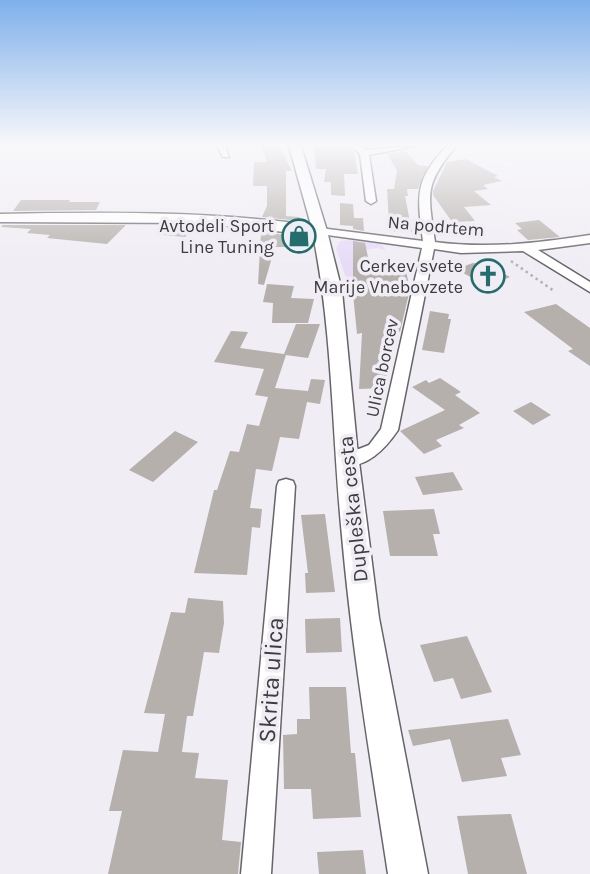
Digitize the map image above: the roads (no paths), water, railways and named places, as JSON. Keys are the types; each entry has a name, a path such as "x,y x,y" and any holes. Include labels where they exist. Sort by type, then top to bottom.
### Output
{"street":[{"name":"Dupleška cesta","path":"307,187 320,231 338,331 347,460 364,618 408,874"},
{"path":"368,187 371,201"},
{"name":"Ulica borcev","path":"347,460 375,449 389,430 429,245 424,206 425,187"},
{"path":"0,218 173,216 258,222 320,231"},
{"name":"Na podrtem","path":"320,231 461,249 525,247 590,239"},
{"path":"525,247 590,288"},
{"name":"Skrita ulica","path":"256,874 286,486"}],"place":[{"name":"Avtodeli Sport Line Tuning","path":"299,236"},
{"name":"Cerkev svete Marije Vnebovzete","path":"488,276"}]}
